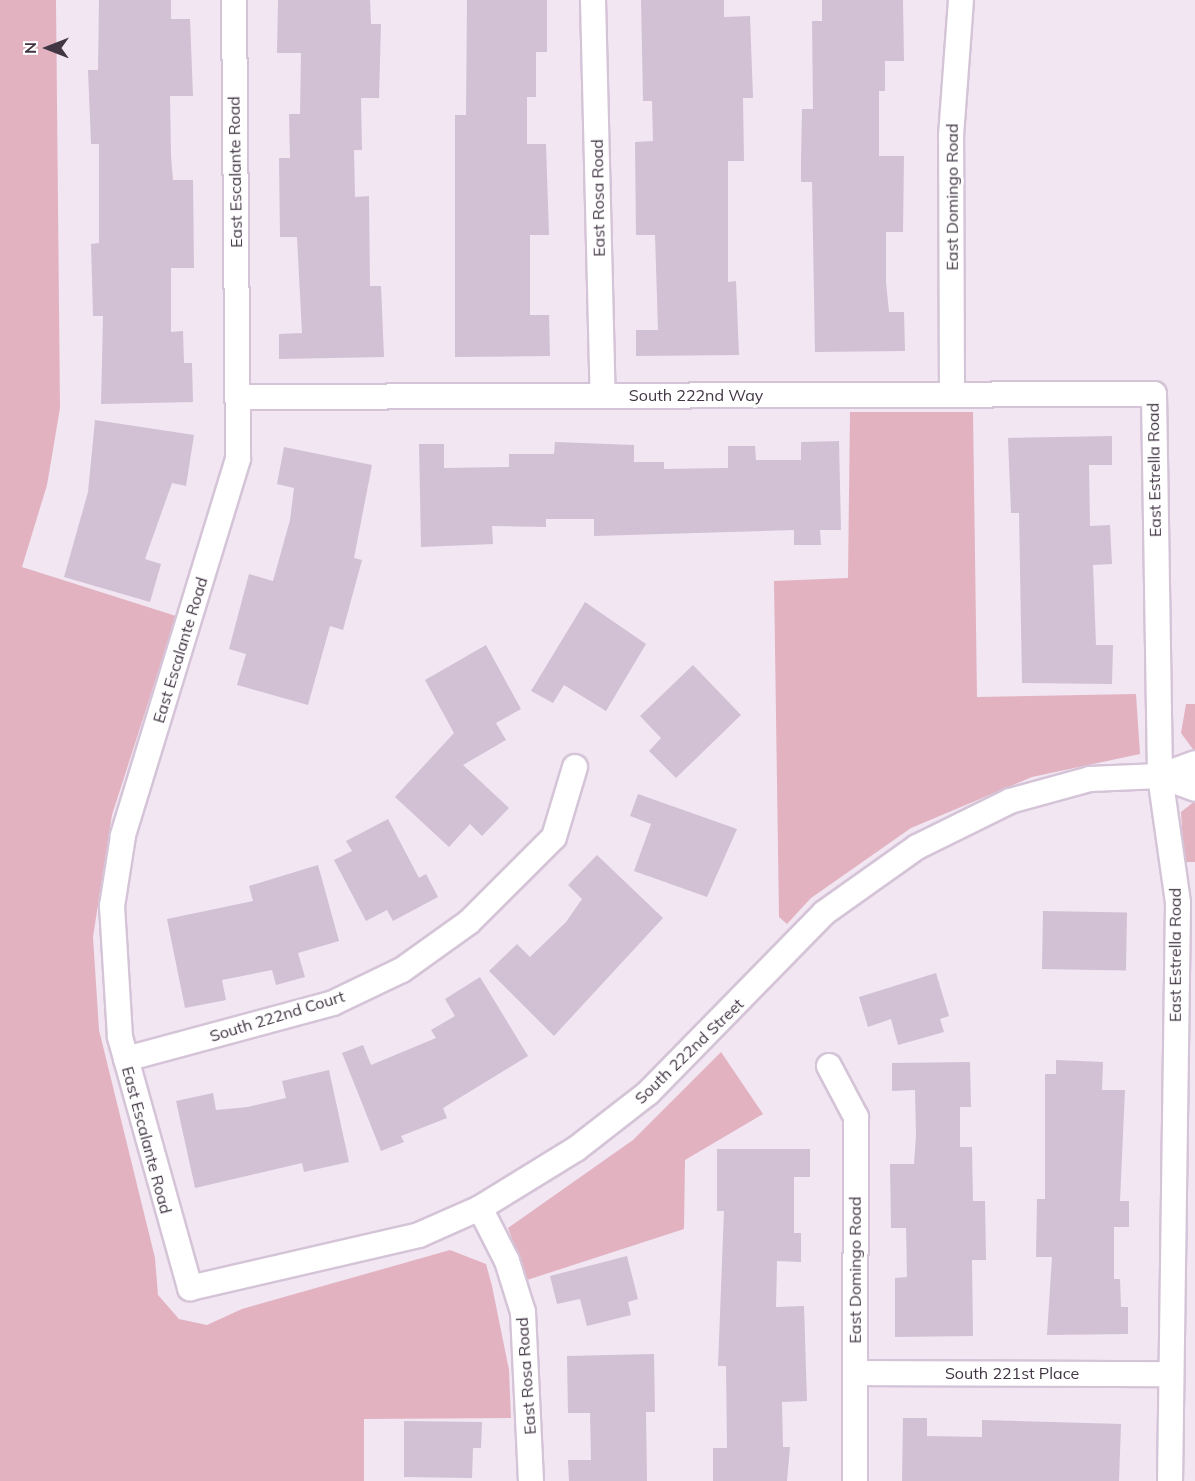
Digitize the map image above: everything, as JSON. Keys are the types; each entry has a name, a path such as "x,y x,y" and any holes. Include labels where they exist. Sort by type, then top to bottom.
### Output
{"street":[{"name":"East Escalante Road","path":"190,1288 126,1059 112,972 112,906 123,836 238,459 234,0"},
{"name":"East Rosa Road","path":"593,0 603,396"},
{"name":"East Domingo Road","path":"952,394 951,136 961,0"},
{"name":"South 222nd Way","path":"238,397 1154,394"},
{"name":"East Estrella Road","path":"1154,394 1160,776 1178,903 1169,1374 1170,1481"},
{"name":"South 222nd Street","path":"190,1288 418,1235 480,1208 576,1149 648,1093 824,914 917,847 1010,801 1090,780 1160,776 1195,763"},
{"name":"South 222nd Court","path":"126,1059 333,1003 402,970 469,922 554,837 575,767"},
{"name":"South 222nd Street","path":"1160,776 1195,789"},
{"name":"East Domingo Road","path":"829,1066 856,1117 855,1481"},
{"name":"East Rosa Road","path":"480,1208 507,1261 523,1312 531,1481"},
{"name":"South 221st Place","path":"855,1373 1169,1374"}],"shaded area":[{"path":"0,0 56,0 60,408 47,485 22,567 176,616 112,815 93,937 99,1030 155,1258 158,1295 179,1319 207,1325 242,1309 450,1250 486,1264 492,1286 509,1370 511,1418 364,1419 364,1481 0,1481"},
{"path":"850,412 973,412 977,697 1136,694 1140,754 1032,777 911,828 811,898 787,924 779,917 774,581 848,578"},
{"path":"1186,704 1195,704 1195,752 1181,733"},
{"path":"1195,801 1195,862 1184,862 1181,812"},
{"path":"721,1052 763,1114 685,1160 684,1229 527,1280 508,1228 633,1140"}],"building":[{"path":"99,0 171,0 171,19 190,19 193,96 170,96 173,180 193,180 194,268 171,268 171,332 183,331 184,363 192,363 193,402 101,404 103,316 93,316 91,244 99,243 99,144 91,144 88,70 98,70"},
{"path":"278,0 370,0 371,24 381,24 379,98 361,98 362,150 354,150 355,197 369,196 370,286 381,286 384,357 279,359 279,334 302,333 297,237 280,237 279,158 290,158 289,114 300,114 301,53 277,53"},
{"path":"467,0 547,0 547,52 536,52 536,97 527,97 527,144 546,144 549,235 530,235 530,315 549,315 550,356 455,357 455,115 466,115"},
{"path":"641,0 724,0 724,17 750,16 753,98 743,98 744,161 728,161 728,282 736,281 739,355 636,356 636,330 658,330 655,235 636,235 635,142 653,141 652,101 643,101"},
{"path":"822,0 903,0 904,61 885,61 885,91 879,91 879,156 904,156 903,232 886,232 886,282 889,312 904,312 905,351 815,352 812,182 801,182 802,109 813,109 812,21 822,21"},
{"path":"95,420 194,435 186,486 172,483 145,559 161,564 150,602 64,577 88,492"},
{"path":"1112,436 1112,465 1089,465 1090,526 1110,525 1112,564 1093,565 1096,645 1113,645 1112,684 1022,683 1019,513 1011,513 1008,438"},
{"path":"839,441 841,530 820,530 821,545 794,545 794,530 594,536 594,519 546,519 546,527 492,526 493,544 421,547 419,444 444,444 444,468 509,467 509,454 554,454 555,442 634,445 634,462 664,462 664,469 728,468 728,446 755,446 756,460 801,460 801,442"},
{"path":"284,447 372,465 354,558 362,560 343,630 330,626 308,705 237,685 246,654 229,649 249,574 273,581 290,520 294,488 277,484"},
{"path":"585,602 646,644 606,711 564,685 553,703 531,691"},
{"path":"486,645 521,709 496,723 506,740 463,765 509,808 482,836 470,824 449,847 395,797 454,733 425,680"},
{"path":"693,665 741,715 676,778 649,751 661,738 640,716"},
{"path":"638,794 737,829 707,897 634,871 651,824 630,816"},
{"path":"388,819 419,878 426,874 438,897 393,921 387,910 366,921 334,860 352,851 346,841"},
{"path":"597,855 663,918 554,1036 489,971 517,944 530,957 566,922 582,899 568,885"},
{"path":"318,865 339,941 298,953 305,977 276,985 272,970 222,980 226,1000 185,1008 167,919 253,901 249,886"},
{"path":"1043,911 1127,912 1126,970 1042,969"},
{"path":"936,973 949,1016 940,1019 944,1032 898,1045 891,1019 868,1027 859,997"},
{"path":"480,977 528,1056 443,1108 447,1118 401,1136 404,1142 381,1151 342,1053 363,1045 371,1065 436,1038 431,1030 455,1016 445,999"},
{"path":"1056,1060 1103,1062 1102,1090 1125,1090 1120,1201 1129,1201 1129,1227 1114,1227 1114,1279 1120,1279 1121,1307 1128,1307 1128,1334 1047,1335 1052,1257 1036,1257 1037,1199 1045,1199 1045,1074 1056,1074"},
{"path":"970,1062 971,1107 960,1107 960,1147 972,1147 973,1201 985,1201 986,1260 972,1260 973,1336 895,1337 895,1278 907,1277 906,1228 891,1228 890,1164 914,1164 916,1135 915,1090 892,1091 892,1063"},
{"path":"329,1070 349,1162 304,1172 302,1163 195,1188 176,1101 213,1093 216,1110 248,1107 286,1098 282,1081"},
{"path":"717,1149 810,1149 810,1177 794,1177 794,1233 801,1233 801,1262 777,1261 776,1307 804,1306 807,1401 782,1402 783,1447 790,1447 787,1481 713,1481 713,1448 727,1448 726,1366 718,1366 724,1211 717,1211"},
{"path":"627,1256 638,1299 628,1302 631,1315 587,1326 580,1299 557,1304 550,1276"},
{"path":"654,1354 655,1412 646,1412 647,1481 569,1481 568,1460 591,1460 590,1413 568,1413 567,1356"},
{"path":"903,1418 927,1418 927,1436 982,1437 982,1420 1121,1424 1119,1481 902,1481"},
{"path":"404,1421 482,1422 481,1448 473,1448 472,1478 404,1477"}]}
